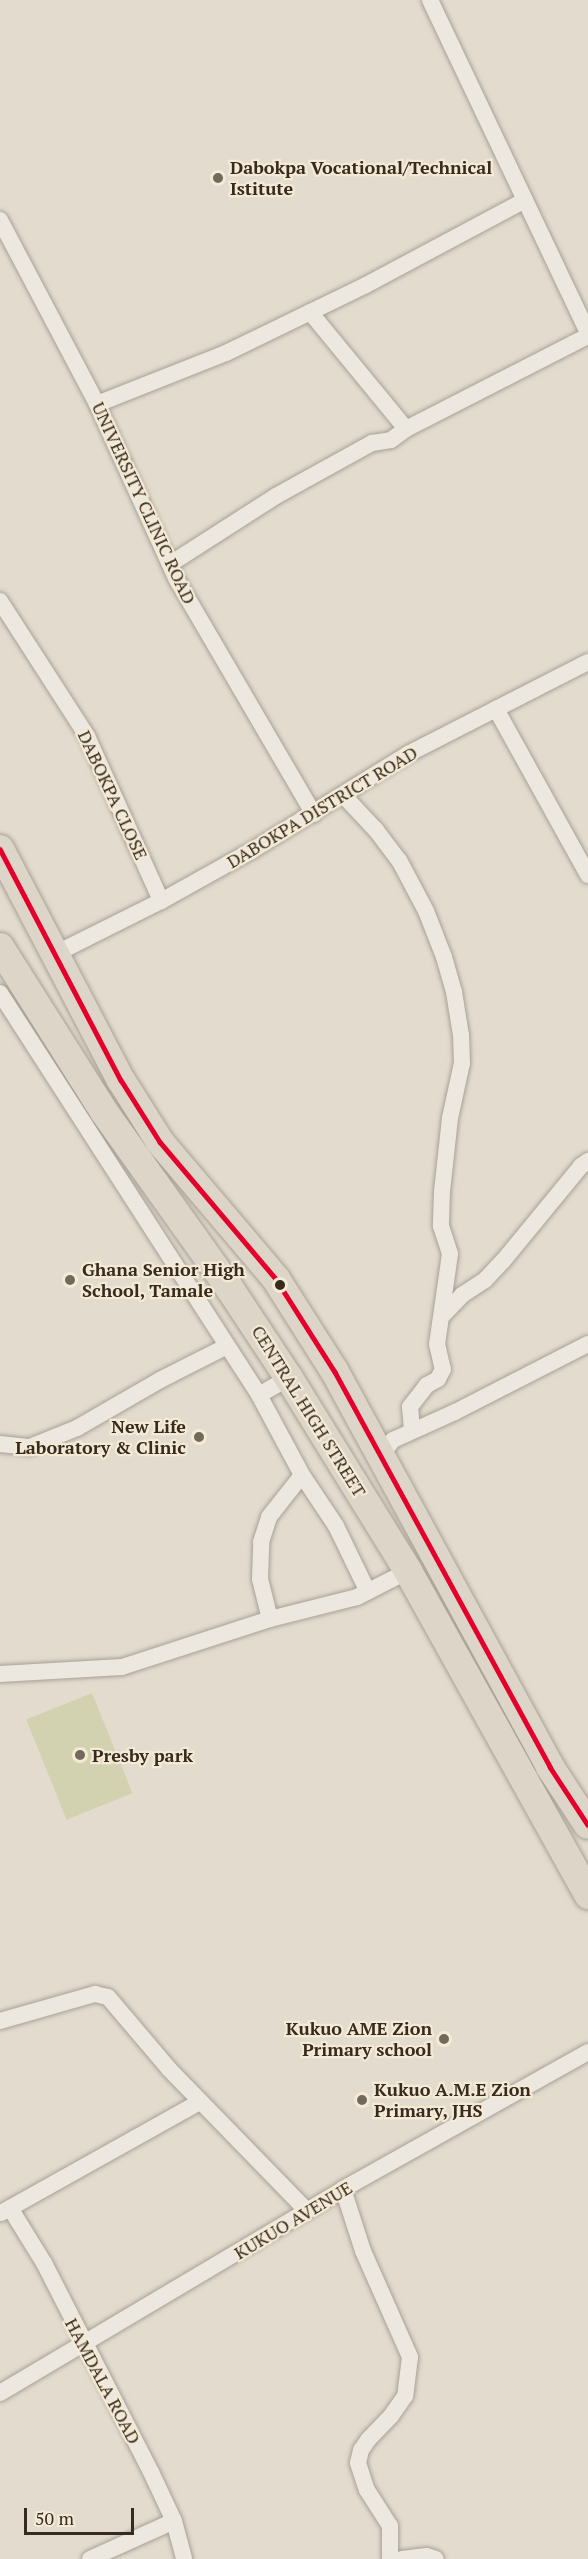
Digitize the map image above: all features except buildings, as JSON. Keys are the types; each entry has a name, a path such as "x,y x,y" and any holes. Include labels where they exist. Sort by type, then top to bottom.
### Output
{"highway":[{"name":"CENTRAL HIGH STREET","path":"0,849 57,953 122,1080 160,1142 276,1280 335,1372 550,1767 588,1825"},
{"name":"CENTRAL HIGH STREET","path":"0,946 105,1113 230,1289 289,1378 408,1571 588,1894"},
{"path":"230,1289 276,1280"}],"street":[{"path":"170,564 276,496 372,443 391,440 406,429 588,334 430,0"},
{"path":"97,404 226,353 525,200"},
{"name":"UNIVERSITY CLINIC ROAD","path":"0,220 97,404 170,564 314,814"},
{"path":"310,312 406,429"},
{"name":"DABOKPA CLOSE","path":"0,601 87,736 161,901"},
{"name":"DABOKPA DISTRICT ROAD","path":"57,953 161,901 314,814 408,754 588,662"},
{"path":"496,709 588,875"},
{"path":"343,795 376,830 399,860 426,911 444,957 454,992 461,1035 462,1063 450,1118 442,1192 441,1226 450,1254 437,1344 443,1369 438,1379 427,1385 410,1407 412,1431"},
{"path":"0,993 164,1244 259,1395 302,1475 336,1526 368,1593"},
{"path":"442,1315 462,1294 485,1280 504,1261 580,1166 588,1161"},
{"path":"380,1456 393,1440 455,1412 588,1344"},
{"path":"0,1444 30,1446 77,1428 160,1380 227,1346"},
{"path":"259,1395 289,1378"},
{"path":"270,1619 260,1579 261,1542 269,1517 302,1475"},
{"path":"0,1674 122,1667 270,1619 368,1593 408,1571"},
{"path":"0,2021 95,1994 108,1997 200,2102 307,2211"},
{"name":"KUKUO AVENUE","path":"0,2393 343,2189 588,2052"},
{"path":"5,2211 200,2102"},
{"path":"343,2189 363,2251 410,2357 405,2396 391,2416 368,2440 361,2450 358,2463 367,2490 390,2526 390,2559"},
{"name":"HAMDALA ROAD","path":"5,2211 44,2264 151,2472 174,2522 184,2559"},
{"path":"90,2559 174,2522"},
{"path":"402,2559 427,2556 436,2559"}],"green space":[{"name":"Presby park","path":"92,1693 132,1793 67,1820 26,1720"}],"transit line":[{"path":"0,849 121,1080 160,1142 276,1279 335,1372 550,1767 588,1825"}],"place":[{"name":"Dabokpa Vocational/Technical Istitute","path":"218,178"},
{"name":"Ghana Senior High School, Tamale","path":"70,1280"},
{"name":"New Life Laboratory & Clinic","path":"199,1437"},
{"name":"Presby park","path":"80,1755"},
{"name":"Kukuo AME Zion Primary school","path":"444,2039"},
{"name":"Kukuo A.M.E Zion Primary, JHS","path":"362,2100"}]}
